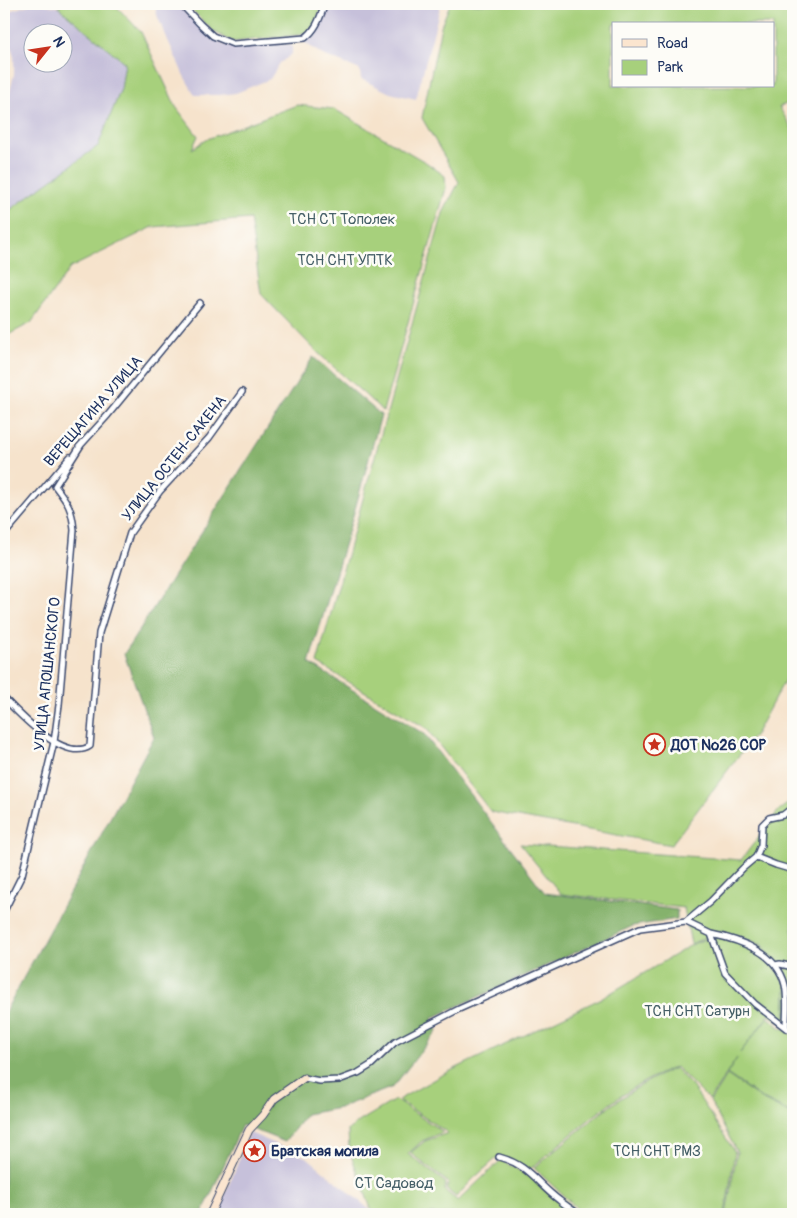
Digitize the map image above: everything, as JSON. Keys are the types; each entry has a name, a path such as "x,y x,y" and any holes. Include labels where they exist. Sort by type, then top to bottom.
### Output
{"street":[{"path":"181,4 213,36 233,44 304,38 317,26 325,4"},
{"name":"ВЕРЕЩАГИНА УЛИЦА","path":"4,535 108,415 200,303"},
{"name":"УЛИЦА ОСТЕН-САКЕНА","path":"54,742 58,746 76,751 90,746 99,633 130,533 160,491 209,438 242,392"},
{"name":"УЛИЦА АПОШАНСКОГО","path":"4,911 22,875 54,742 59,705 74,530 73,514 55,486 81,445"},
{"path":"4,698 19,714 54,742"},
{"path":"210,1214 249,1130 274,1099 304,1078 320,1081 339,1080 358,1074 371,1065 395,1042 459,1009 640,928 686,922 711,901 756,857 761,845 762,825 769,818 783,815 793,807"},
{"path":"756,857 793,870"},
{"path":"686,922 711,934 732,939 755,948 776,965 786,991 786,1028"},
{"path":"711,934 725,974 755,1004 786,1028 793,1031"},
{"path":"776,965 793,967"},
{"path":"499,1157 528,1170 558,1200 578,1214"}],"shaded area":[{"path":"31,4 58,7 125,63 121,89 98,146 4,214 4,108 7,104 14,74 14,57 9,37 9,11"},
{"path":"154,4 176,4 209,35 224,45 245,46 268,42 292,45 292,54 280,63 270,79 236,93 195,95 184,76 158,18"},
{"path":"325,4 441,4 416,99 390,93 361,79 360,70 321,54 304,42 316,30"},
{"path":"250,1133 308,1158 375,1214 217,1214"}],"green space":[{"name":"ТСН СТ Тополек","path":"63,4 114,4 141,32 176,107 198,136 192,149 207,139 297,105 334,109 427,163 445,176 446,188 383,411 317,352 261,294 250,219 153,227 70,268 31,323 4,337 4,214 98,146 121,89 125,63 58,7"},
{"path":"186,4 322,4 316,23 307,34 233,42 213,31"},
{"path":"450,4 793,4 793,101 779,107 793,130 793,665 756,733 671,845 491,812 426,728 317,663 443,213 459,182 422,118 441,26"},
{"path":"313,357 381,415 309,663 424,734 545,893 677,910 677,919 633,926 432,1018 437,1031 393,1087 339,1108 306,1114 285,1142 242,1125 202,1214 4,1214 4,1014 154,737 124,654"},
{"path":"793,800 793,1027 786,1024 787,983 763,945 721,930 691,944 684,908 561,894 520,844 741,860 779,810"},
{"name":"ТСН СНТ Сатурн","path":"721,932 762,946 786,984 785,1025 769,1015 740,1053 768,1017 780,1027 793,1033 793,1114 763,1099 727,1074 737,1058 709,1100 676,1067 655,1076 617,1099 581,1126 529,1170 499,1156 456,1197 446,1189 449,1183 410,1153 425,1141 448,1133 398,1100 440,1076 604,997 693,944"},
{"name":"ТСН СНТ РМЗ","path":"675,1068 692,1086 735,1152 725,1214 583,1214 534,1168 584,1126 619,1100 655,1077"},
{"path":"727,1075 763,1100 793,1115 793,1214 726,1214 737,1152 710,1101"},
{"name":"СТ Садовод","path":"395,1100 443,1132 422,1141 408,1154 446,1183 444,1190 458,1201 501,1160 556,1192 579,1214 373,1214 349,1150 348,1130"}],"place":[{"name":"ДОТ №26 СОР","path":"655,745"},
{"name":"Братская могила","path":"255,1151"}],"park label":[{"name":"ТСН СНТ УПТК","path":"345,260"}]}
